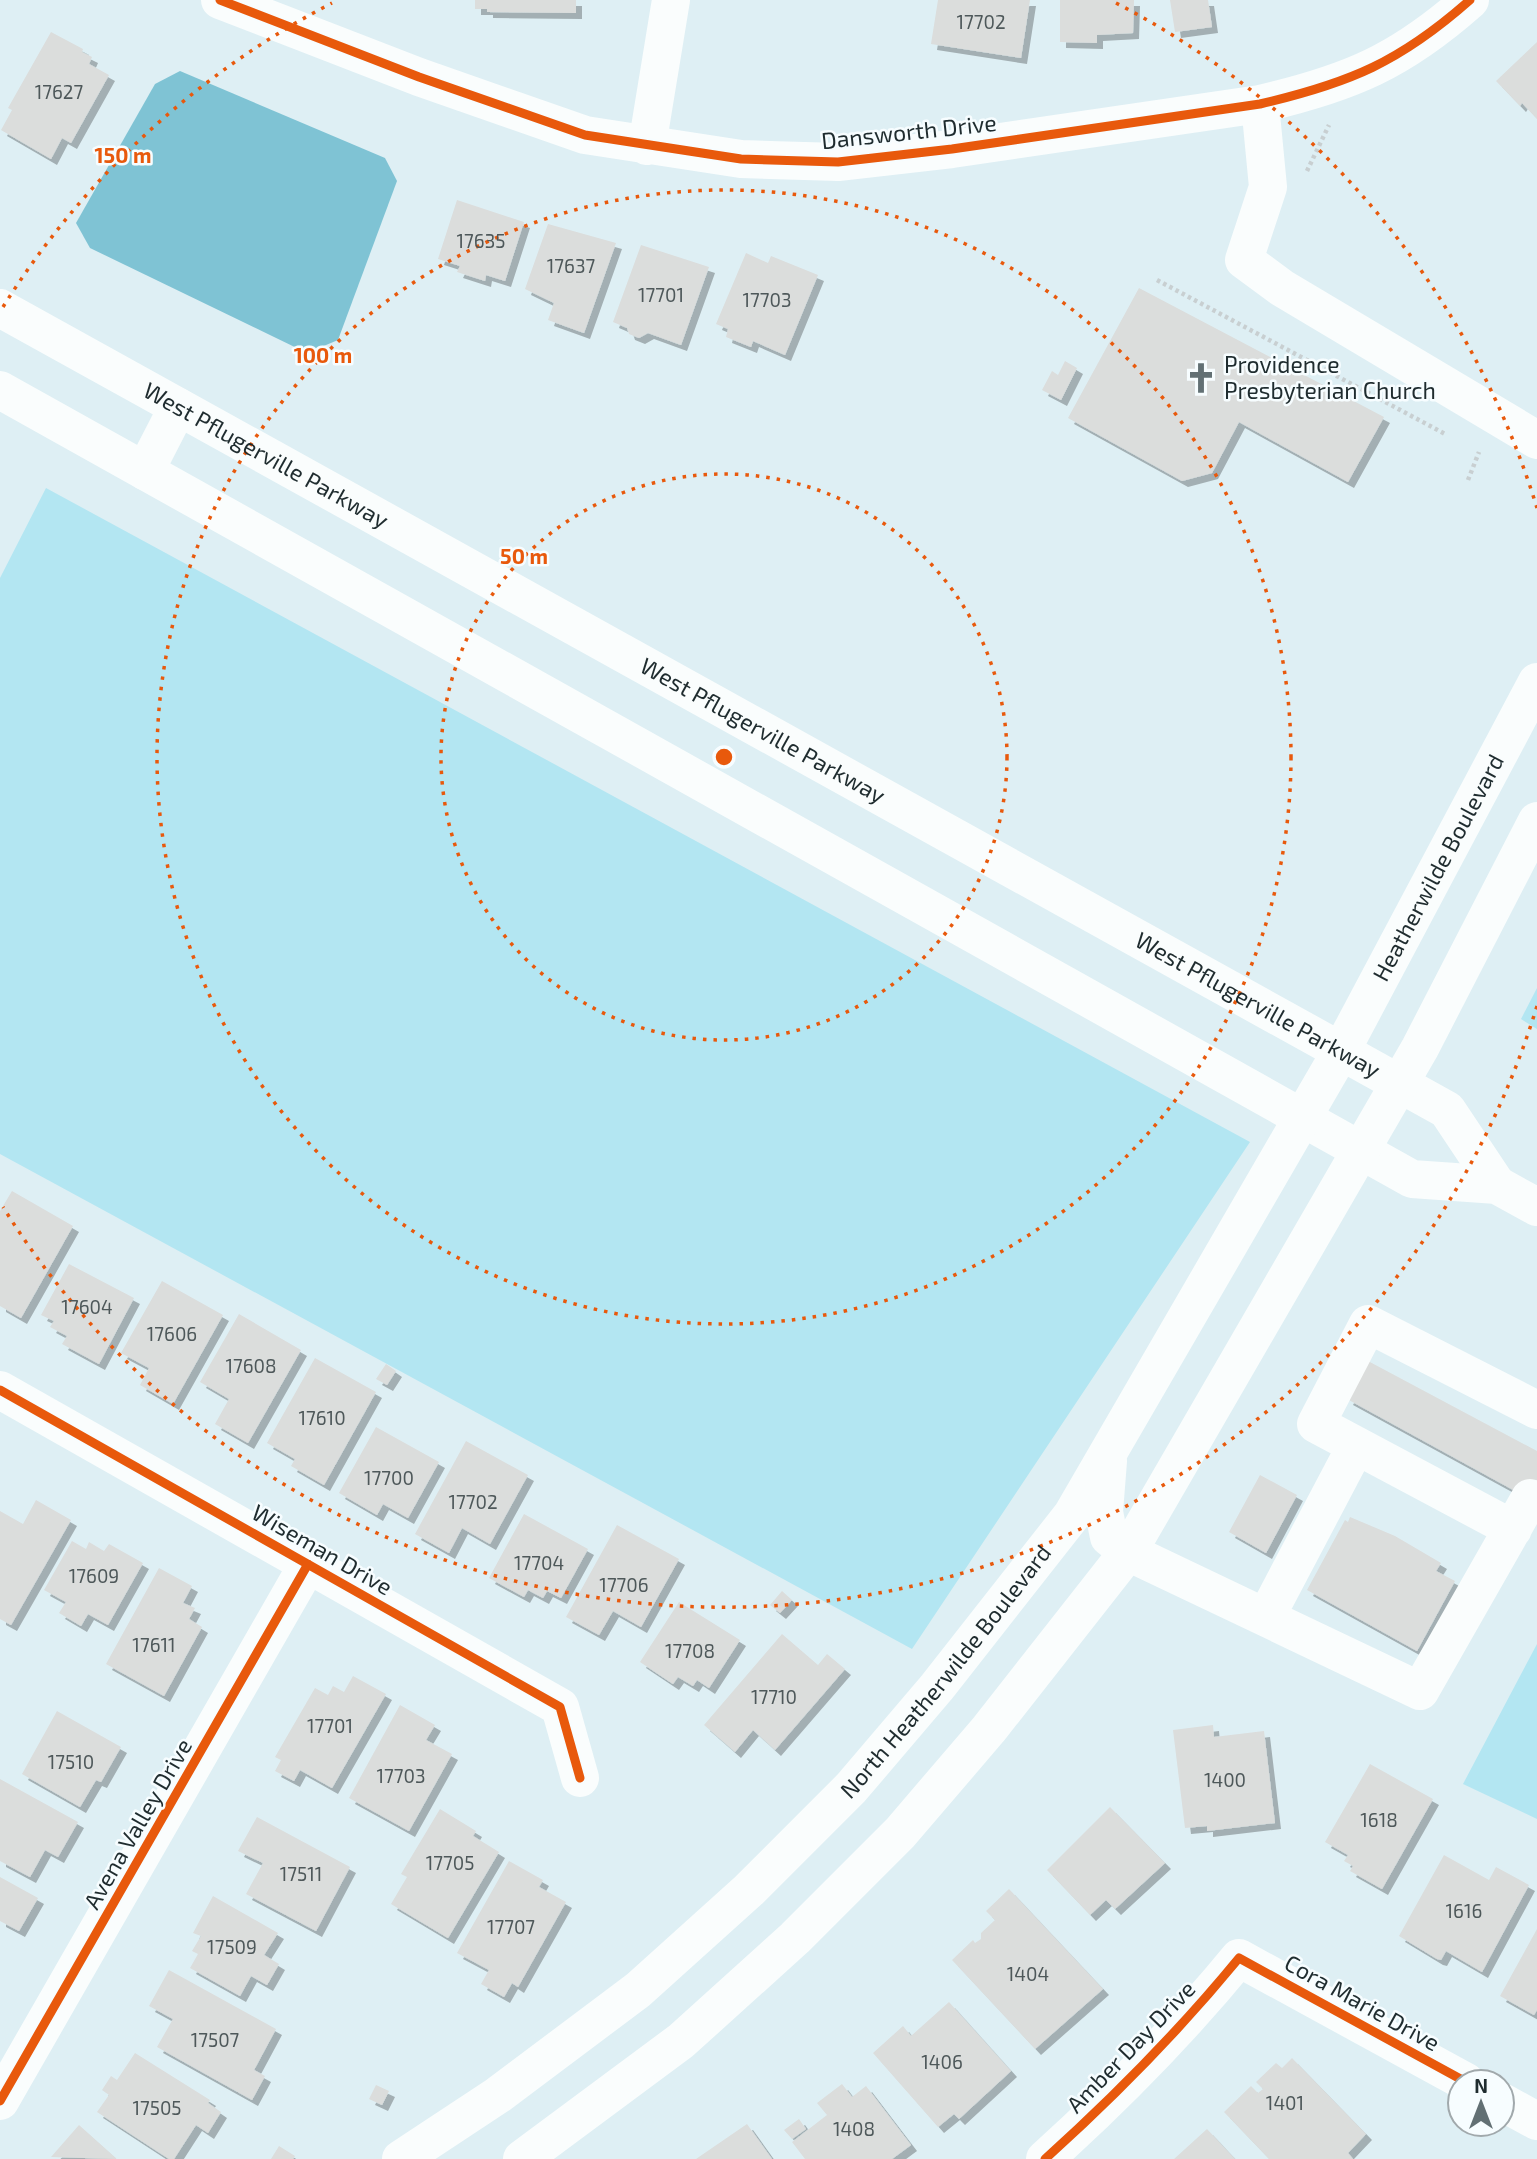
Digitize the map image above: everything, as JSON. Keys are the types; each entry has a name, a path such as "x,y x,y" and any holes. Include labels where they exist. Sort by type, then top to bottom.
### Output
{"main road":[{"name":"Dansworth Drive","path":"220,0 506,109 585,135 741,159 838,162 952,149 1260,104 1356,77 1404,53 1470,0"},
{"path":"647,146 671,0"},
{"path":"1260,104 1268,187 1244,260 1282,288 1537,440"},
{"name":"West Pflugerville Parkway","path":"0,308 1447,1110 1497,1185"},
{"name":"West Pflugerville Parkway","path":"0,390 1412,1179 1497,1185 1537,1207"},
{"path":"145,471 178,407"},
{"name":"Heatherwilde Boulevard","path":"1340,1053 1537,682"},
{"path":"522,2159 681,2041 795,1938 900,1833 989,1729 1128,1552 1398,1083 1537,821"},
{"name":"North Heatherwilde Boulevard","path":"401,2159 498,2095 638,1990 748,1890 842,1797 937,1687 1072,1515 1340,1053"},
{"path":"1108,1455 1104,1512 1109,1537 1128,1552 1420,1691 1521,1514 1356,1446 1316,1424 1368,1324 1537,1410"},
{"name":"Wiseman Drive","path":"0,1390 560,1707 580,1778"},
{"path":"1266,1617 1356,1446"},
{"name":"Avena Valley Drive","path":"0,2101 308,1564"},
{"name":"Cora Marie Drive","path":"1239,1958 1446,2071"},
{"name":"Amber Day Drive","path":"1045,2159 1107,2104 1190,2017 1239,1958"},
{"path":"1516,2110 1537,2121"}],"path":[{"path":"1157,280 1457,440"},
{"path":"1468,480 1481,453 1469,447"}],"shaded area":[{"path":"180,71 385,158 397,181 338,340 307,353 90,248 76,223 155,84"},
{"path":"46,488 1250,1142 912,1649 0,1154 0,578"},
{"path":"1537,988 1537,1029 1521,1019"},
{"path":"1537,1644 1537,1819 1463,1784"}],"building":[{"path":"475,0 576,0 576,13 487,12 487,9 475,9"},
{"path":"938,0 1030,0 1021,58 931,44"},
{"path":"1060,0 1134,0 1133,33 1097,35 1097,43 1060,42"},
{"path":"1170,0 1208,0 1212,27 1175,32"},
{"path":"51,32 83,49 82,52 92,57 89,64 109,75 71,143 62,138 51,159 1,130 12,110 8,108"},
{"path":"1537,42 1537,119 1496,81"},
{"path":"457,200 524,222 505,281 486,275 485,281 457,272 460,266 438,259"},
{"path":"548,224 616,243 584,333 548,320 554,303 525,289"},
{"path":"641,245 709,267 681,345 648,333 639,338 629,334 627,328 613,322"},
{"path":"746,253 768,263 771,256 818,275 785,355 753,341 751,347 726,337 728,329 716,324"},
{"name":"Providence Presbyterian Church","path":"1139,288 1384,417 1348,482 1239,422 1212,473 1182,481 1068,418"},
{"path":"1065,361 1077,368 1061,400 1042,390 1052,371 1058,375"},
{"path":"12,1191 73,1226 21,1318 0,1306 0,1211"},
{"path":"69,1264 134,1298 99,1364 62,1344 67,1336 50,1327 54,1321 41,1315"},
{"path":"162,1281 223,1315 173,1404 140,1385 149,1368 121,1353"},
{"path":"239,1314 301,1350 248,1443 215,1424 229,1399 200,1382"},
{"path":"315,1358 376,1392 324,1485 291,1466 295,1459 267,1443"},
{"path":"1368,1361 1537,1451 1537,1503 1347,1399"},
{"path":"386,1364 396,1371 387,1385 376,1379"},
{"path":"376,1427 439,1462 408,1518 383,1504 377,1515 339,1493"},
{"path":"466,1441 528,1475 490,1544 462,1528 449,1553 415,1534"},
{"path":"1260,1475 1297,1495 1266,1553 1229,1532"},
{"path":"36,1500 71,1520 11,1625 0,1619 0,1511 23,1524"},
{"path":"524,1514 588,1549 561,1598 547,1591 543,1598 528,1590 524,1597 489,1578"},
{"path":"1350,1517 1395,1536 1441,1563 1436,1571 1455,1581 1417,1651 1307,1590 1345,1520 1348,1522"},
{"path":"617,1525 679,1559 641,1627 613,1611 599,1635 566,1617"},
{"path":"72,1541 86,1549 89,1542 104,1551 109,1544 143,1563 108,1625 88,1614 81,1626 59,1613 66,1602 44,1590"},
{"path":"159,1568 192,1586 183,1603 195,1608 189,1619 202,1627 164,1696 106,1664"},
{"path":"782,1591 792,1600 780,1613 770,1605"},
{"path":"679,1602 740,1640 709,1688 697,1680 693,1686 678,1677 673,1684 640,1662"},
{"path":"782,1634 818,1665 827,1654 845,1669 775,1750 753,1730 735,1752 704,1725"},
{"path":"353,1676 386,1694 332,1788 300,1770 294,1781 275,1771 281,1760 275,1757 315,1688 328,1695 333,1686 344,1692"},
{"path":"400,1705 435,1725 426,1740 452,1754 409,1831 349,1798"},
{"path":"57,1711 121,1747 101,1782 96,1780 80,1807 22,1774"},
{"path":"1213,1725 1214,1737 1264,1731 1275,1823 1207,1831 1207,1826 1185,1828 1173,1730"},
{"path":"1370,1764 1433,1799 1382,1889 1350,1871 1353,1866 1344,1861 1348,1855 1325,1842"},
{"path":"0,1779 78,1822 58,1857 45,1850 30,1877 0,1861"},
{"path":"1110,1807 1165,1863 1115,1909 1106,1900 1090,1915 1047,1870"},
{"path":"440,1809 476,1831 473,1836 499,1852 448,1938 391,1904 407,1877 401,1874"},
{"path":"257,1817 350,1867 316,1931 246,1894 263,1863 238,1851"},
{"path":"1444,1855 1489,1880 1496,1867 1529,1885 1482,1972 1446,1951 1441,1960 1437,1959 1399,1936"},
{"path":"509,1861 543,1880 539,1887 566,1902 518,1987 512,1983 504,1997 481,1984 489,1970 457,1953"},
{"path":"0,1877 38,1898 19,1931 0,1921"},
{"path":"1009,1889 1103,1989 1035,2049 952,1960 973,1940 975,1943 981,1939 981,1933 995,1920 986,1911"},
{"path":"213,1896 278,1933 264,1955 279,1964 267,1985 251,1976 240,1996 190,1968 198,1954 192,1951 201,1936 193,1933"},
{"path":"1537,1929 1537,2010 1534,2015 1500,1996"},
{"path":"169,1970 276,2029 254,2070 265,2076 252,2100 157,2047 173,2019 149,2006"},
{"path":"949,2002 1011,2071 959,2119 954,2114 938,2127 873,2053 903,2026 911,2036"},
{"path":"135,2053 210,2100 208,2103 221,2112 208,2133 196,2125 174,2159 169,2159 97,2112 109,2095 102,2090 111,2076 117,2080"},
{"path":"1292,2058 1366,2134 1348,2153 1353,2159 1269,2159 1224,2112 1251,2086 1258,2093 1263,2089 1256,2082 1276,2063 1282,2068"},
{"path":"842,2084 852,2097 866,2086 911,2145 892,2159 805,2159 792,2142 827,2115 817,2103"},
{"path":"376,2085 389,2091 382,2105 369,2099"},
{"path":"799,2119 806,2129 792,2139 784,2130"},
{"path":"747,2124 772,2159 696,2159"},
{"path":"79,2125 117,2159 51,2157"},
{"path":"1207,2129 1235,2159 1174,2159"},
{"path":"279,2146 295,2156 293,2159 271,2159"}],"cycle path":[{"path":"220,0 419,77 585,135 741,159 838,162 952,149 1260,104 1292,96 1348,78 1397,55 1470,0"},
{"path":"0,1390 560,1707 580,1778"},
{"path":"0,2101 308,1564"},
{"path":"1045,2159 1146,2062 1239,1958 1446,2071"}],"place":[{"name":"Providence Presbyterian Church","path":"1201,378"}]}
